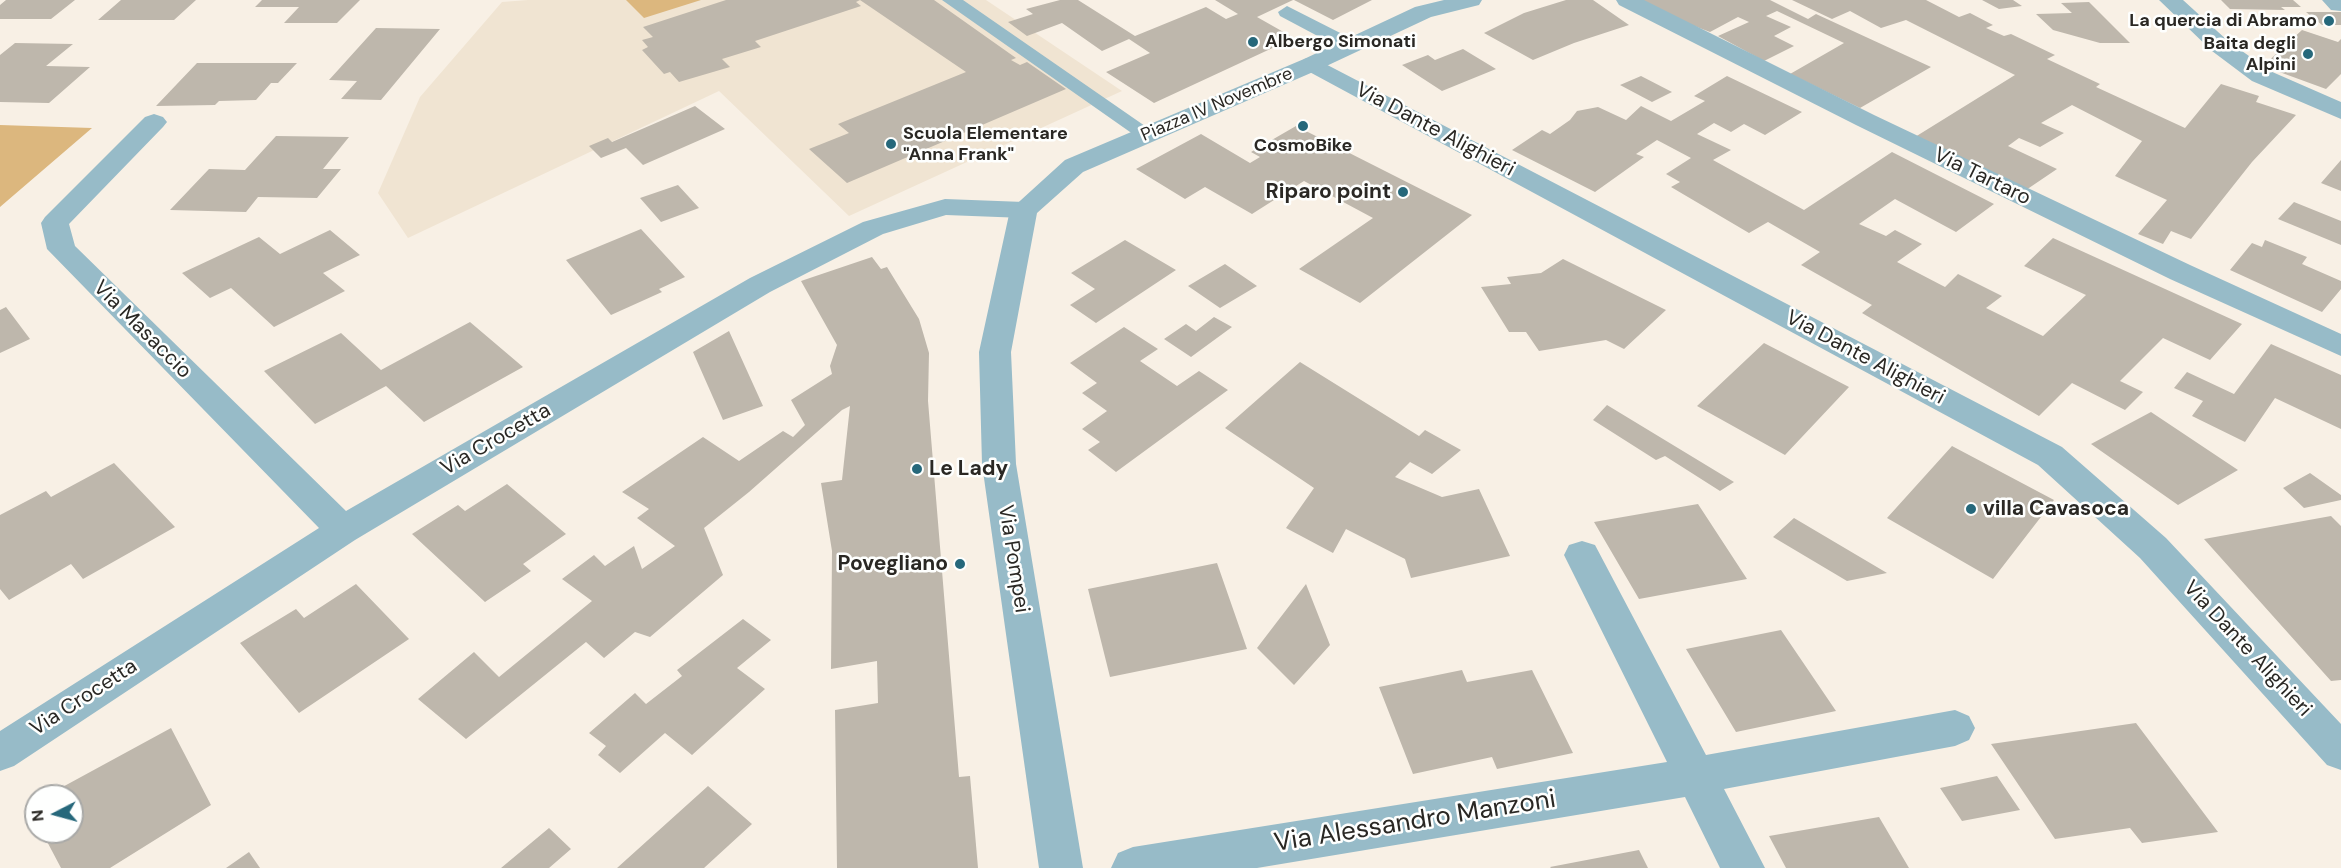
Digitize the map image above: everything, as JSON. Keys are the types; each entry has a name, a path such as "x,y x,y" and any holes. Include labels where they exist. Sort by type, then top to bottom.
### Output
{"street":[{"name":"Piazza IV Novembre","path":"1024,210 1074,166 1312,64 1430,6 1471,0"},
{"name":"Via Tartaro","path":"1628,0 1865,120 2180,272 2341,346"},
{"path":"2170,0 2220,46 2261,76 2338,105"},
{"name":"Via Dante Alighieri","path":"1312,64 2050,456 2153,548 2341,752"},
{"name":"Via Masaccio","path":"154,122 55,222 61,249 343,530"},
{"name":"Via Crocetta","path":"0,753 343,530 760,285 873,228 945,207 1024,210"},
{"name":"Via Pompei","path":"1024,210 995,352 999,464 1061,868"},
{"path":"1582,555 1743,868"},
{"name":"Via Alessandro Manzoni","path":"1133,868 1696,776 1955,728"}],"lane":[{"path":"951,0 1147,135"},
{"path":"1287,12 1351,46"}],"shaded area":[{"name":"Scuola Elementare \"Anna Frank\"","path":"528,0 986,0 1122,91 849,216 719,91 408,238 378,193 420,97 502,2"},
{"path":"626,0 701,0 644,18"},
{"path":"0,125 92,128 0,207"}],"building":[{"path":"6,0 75,0 51,19 0,19 0,5"},
{"path":"121,0 196,0 174,20 98,20"},
{"path":"262,0 360,0 337,23 284,23 299,7 255,7"},
{"path":"726,0 860,0 856,2 861,6 755,41 761,47 722,59 730,67 679,82 670,72 664,74 642,50 648,47 642,40 653,37 643,27"},
{"path":"860,0 934,0 1016,58 1011,60 1020,65 1027,62 1066,89 847,183 809,149 849,133 838,124 966,72"},
{"path":"1060,0 1078,0 1135,36 1206,7 1226,19 1238,14 1215,0 1293,0 1257,17 1294,38 1154,103 1106,72 1150,53 1129,39 1102,51 1062,23 1027,36 1008,22 1033,14 1026,9"},
{"path":"1294,0 1372,0 1333,20"},
{"path":"1566,0 1593,0 1629,25 1574,43 1533,60 1484,33 1524,13"},
{"path":"1641,0 1770,0 1808,19 1816,14 1931,67 1860,108 1790,74 1844,43 1777,11 1766,16 1791,27 1774,36 1794,46 1764,61 1718,36 1749,22 1738,17 1710,32 1673,18"},
{"path":"1792,0 1926,0 1959,17 1970,13 1993,25 1986,28 2004,36 2011,34 2055,55 2047,59 2100,84 2096,87 2185,128 2221,84 2259,96 2256,102 2296,115 2252,162 2191,239 2171,231 2163,244 2138,234 2167,200 2115,176 2142,141 2072,105 2041,123 2064,133 2040,147 2019,138 2008,146 2057,169 2026,190 1915,137 2015,75 1906,20 1881,28 1850,11 1832,19"},
{"path":"1982,0 2013,0 2022,6 1999,9"},
{"path":"2221,0 2293,0 2301,7 2281,7 2285,10 2230,9"},
{"path":"2089,2 2130,43 2100,43 2053,30 2036,14 2072,13 2061,3"},
{"name":"La quercia di Abramo","path":"2306,12 2341,12 2341,25 2322,25"},
{"path":"376,28 440,29 381,100 341,99 357,81 329,80"},
{"name":"Baita degli Alpini","path":"2302,30 2338,42 2341,39 2341,74 2326,89 2263,66"},
{"path":"15,43 73,44 46,66 90,67 49,103 0,102 0,55"},
{"path":"1463,49 1496,69 1442,91 1402,65 1428,55 1435,60"},
{"path":"197,63 297,63 278,83 271,83 256,100 219,101 215,105 156,106"},
{"path":"1641,76 1672,92 1652,102 1620,85"},
{"path":"1727,76 1802,112 1765,135 1744,124 1731,132 1714,123 1697,134 1731,150 1713,160 1804,210 1892,152 1994,204 1956,232 1895,199 1859,224 1886,236 1895,230 1922,244 1897,262 1945,287 1958,274 2002,296 1986,308 2043,336 2086,295 2024,266 2053,238 2242,324 2210,360 2163,338 2120,381 2143,392 2125,410 2072,383 2039,416 1862,313 1872,305 1801,265 1820,252 1768,222 1749,233 1671,187 1680,182 1666,174 1691,158 1657,140 1636,154 1644,157 1595,192 1512,150 1542,130 1550,134 1570,120 1577,111 1598,107 1626,120 1641,106 1671,121 1705,101 1694,96"},
{"path":"695,106 725,129 643,165 626,148 601,158 589,146 608,138 612,142"},
{"path":"1296,126 1472,215 1360,303 1299,269 1373,218 1304,181 1252,214 1205,187 1185,199 1136,169 1201,134 1250,163 1260,157 1251,152"},
{"path":"276,136 349,137 323,169 341,169 317,198 258,197 246,212 170,210 209,169 245,170"},
{"path":"2341,160 2341,191 2321,183"},
{"path":"678,185 699,208 661,222 640,198"},
{"path":"2294,202 2341,221 2341,245 2278,219"},
{"path":"641,229 685,277 659,289 662,292 611,315 566,260"},
{"path":"330,230 360,255 323,273 345,291 274,327 231,288 210,298 182,273 259,237 280,254"},
{"path":"1125,240 1176,270 1096,323 1070,305 1095,289 1071,273"},
{"path":"2265,240 2307,257 2302,264 2341,281 2341,289 2322,312 2230,270 2252,243 2262,247"},
{"path":"872,257 881,269 887,267 919,319 929,353 928,401 959,777 970,776 978,868 837,868 835,710 878,703 877,661 831,669 832,551 821,483 842,480 850,406 842,410 749,492 704,528 723,575 650,637 635,632 604,658 586,642 466,739 418,699 474,652 499,677 592,601 562,579 594,555 605,566 634,546 642,569 675,546 637,518 649,509 622,492 703,437 739,461 783,431 793,437 805,425 791,400 832,374 830,366 837,345 801,281"},
{"path":"1563,259 1666,310 1624,349 1606,340 1539,351 1526,332 1509,332 1481,287 1511,284 1507,277 1541,273"},
{"path":"1225,264 1257,286 1220,308 1188,286"},
{"path":"6,307 30,339 0,353 0,310"},
{"path":"1214,317 1232,327 1191,357 1164,339 1186,324 1196,331"},
{"path":"470,322 523,367 424,422 386,386 315,424 264,371 341,333 381,370"},
{"path":"1124,327 1158,349 1140,361 1177,386 1199,371 1228,390 1116,472 1088,450 1100,442 1082,429 1107,411 1082,393 1097,383 1070,363"},
{"path":"729,331 763,406 723,420 693,352"},
{"path":"1764,343 1849,387 1785,455 1697,406"},
{"path":"2271,344 2341,375 2341,429 2275,398 2245,442 2192,416 2203,401 2174,388 2187,372 2234,394"},
{"path":"1300,362 1419,436 1425,430 1461,450 1432,474 1410,462 1395,477 1442,497 1479,489 1510,556 1411,578 1405,559 1346,529 1333,553 1286,528 1314,488 1225,428"},
{"path":"1607,405 1734,482 1720,491 1665,456 1656,460 1593,420"},
{"path":"2151,412 2238,470 2178,505 2091,444"},
{"name":"villa Cavasoca","path":"1952,446 2054,500 1993,579 1887,518"},
{"path":"114,463 175,527 83,579 71,564 9,600 0,589 0,515 46,491 51,497"},
{"path":"2310,473 2341,495 2341,500 2304,508 2283,488"},
{"path":"507,484 566,534 523,564 531,571 485,602 412,534 458,505 465,511"},
{"path":"1698,504 1747,579 1639,599 1594,522"},
{"path":"2331,516 2341,526 2341,680 2331,681 2204,539"},
{"path":"1794,518 1887,573 1847,581 1773,537"},
{"path":"1217,563 1247,649 1110,677 1088,589"},
{"path":"356,584 409,639 299,713 240,643 296,609 304,618"},
{"path":"1306,584 1330,645 1294,685 1257,648"},
{"path":"743,619 771,640 737,668 765,689 692,755 665,733 620,773 598,755 606,746 589,733 635,693 646,704 682,676 677,670"},
{"path":"1781,630 1836,711 1736,732 1686,649"},
{"path":"1462,670 1467,682 1532,670 1573,753 1497,769 1492,757 1413,774 1379,687"},
{"path":"2136,723 2218,832 2142,843 2130,828 2055,839 1991,744"},
{"path":"171,728 211,805 110,868 61,868 48,844 84,844 84,784 68,784"},
{"path":"1997,776 2020,810 1962,821 1940,788"},
{"path":"708,786 752,824 704,868 617,868"},
{"path":"1879,817 1909,868 1786,868 1769,836"},
{"path":"549,828 571,849 549,868 501,868"},
{"path":"1639,850 1648,868 1550,867"},
{"path":"249,852 260,868 226,868"}],"place":[{"name":"La quercia di Abramo","path":"2329,21"},
{"name":"Albergo Simonati","path":"1253,42"},
{"name":"Baita degli Alpini","path":"2308,54"},
{"name":"CosmoBike","path":"1303,126"},
{"name":"Scuola Elementare \"Anna Frank\"","path":"891,144"},
{"name":"Riparo point","path":"1403,192"},
{"name":"Le Lady","path":"917,469"},
{"name":"villa Cavasoca","path":"1971,509"},
{"name":"Povegliano","path":"960,564"}]}
